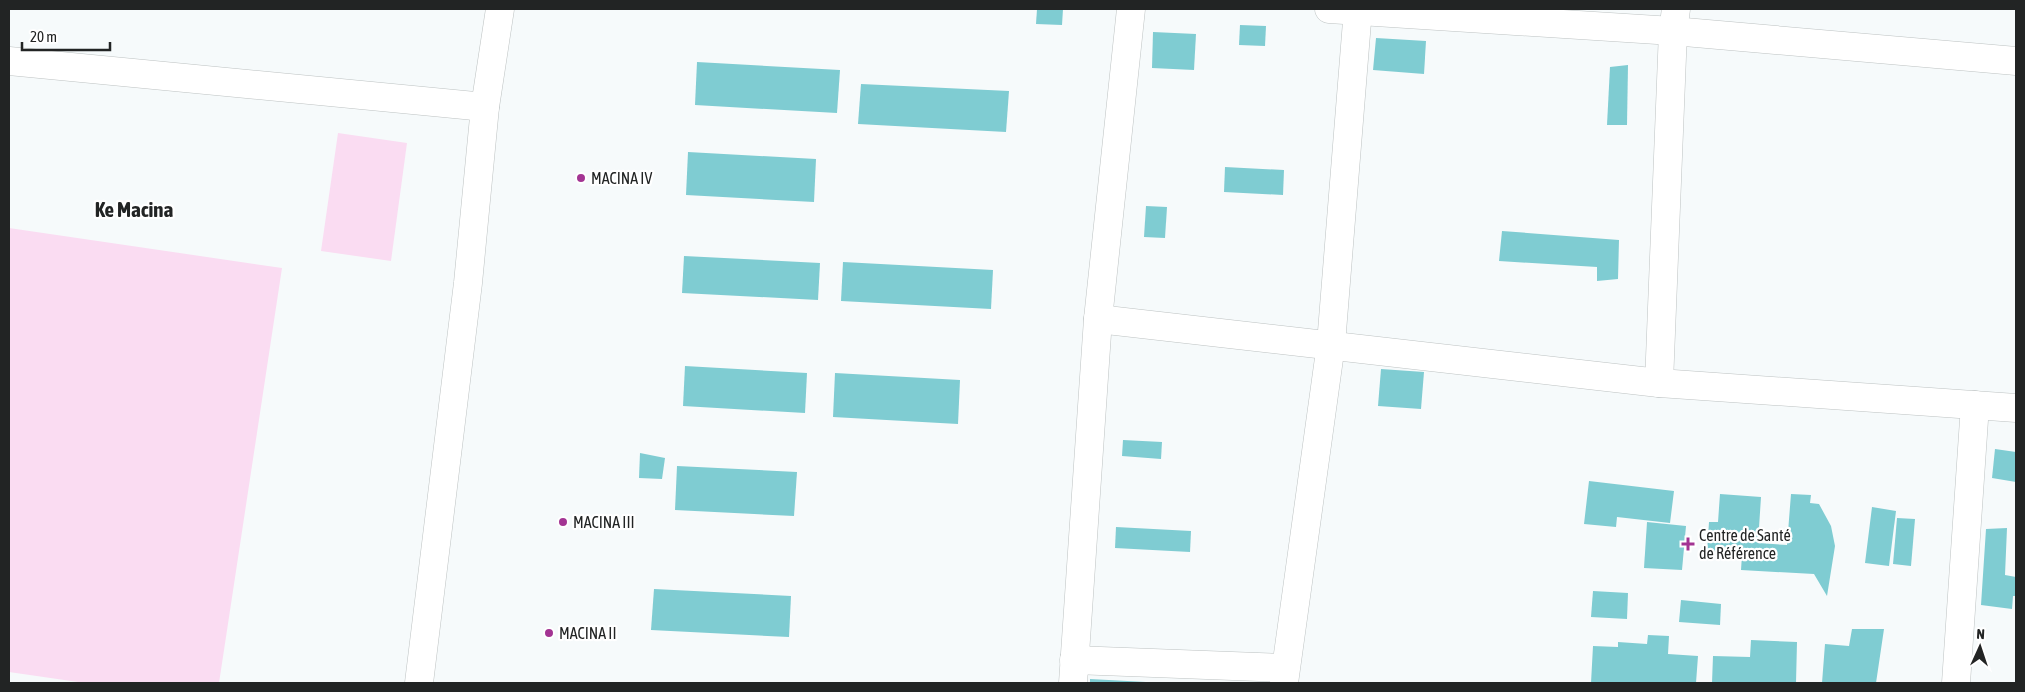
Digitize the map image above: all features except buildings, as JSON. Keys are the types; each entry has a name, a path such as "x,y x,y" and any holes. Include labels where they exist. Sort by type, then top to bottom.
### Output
{"street":[{"path":"419,683 468,283 485,107 500,9"},
{"path":"1131,9 1098,319 1074,671 1284,676 1331,344 1358,10"},
{"path":"1329,9 1675,20 2016,61"},
{"path":"1659,382 1675,20"},
{"path":"9,61 485,107"},
{"path":"1098,319 1659,382 2016,408"},
{"path":"1956,683 1975,405"}],"shaded area":[{"path":"338,133 407,143 391,261 321,251"},
{"path":"9,228 282,268 219,683 85,683 9,672"}],"place":[{"name":"MACINA IV","path":"581,178"},
{"name":"MACINA III","path":"563,522"},
{"name":"Centre de Santé de Référence","path":"1688,544"},
{"name":"MACINA II","path":"549,633"}],"district":[{"name":"Ke Macina","path":"134,209"}]}
